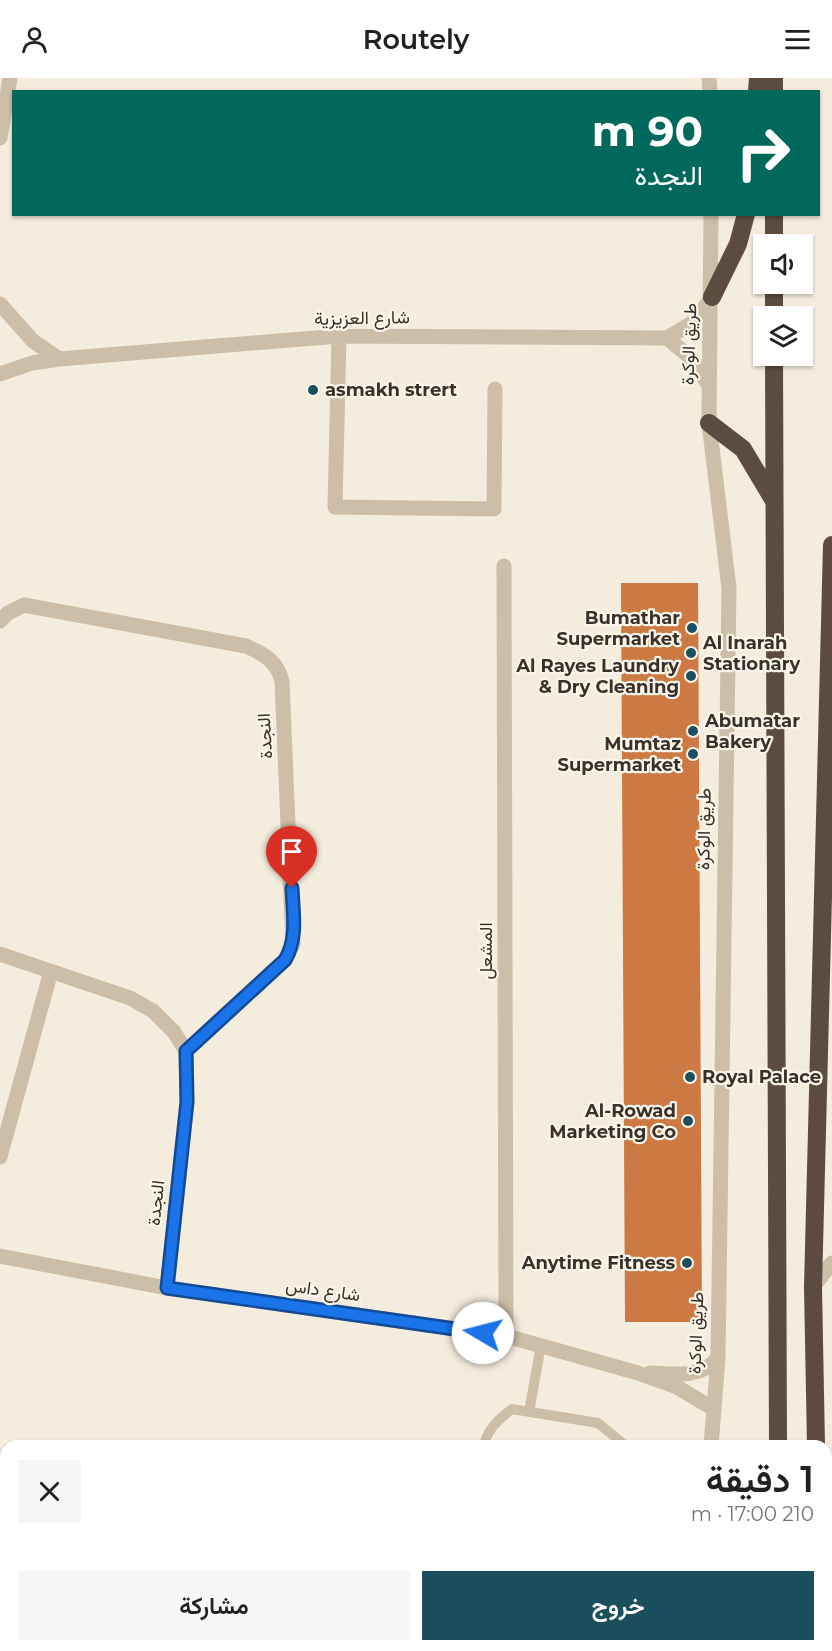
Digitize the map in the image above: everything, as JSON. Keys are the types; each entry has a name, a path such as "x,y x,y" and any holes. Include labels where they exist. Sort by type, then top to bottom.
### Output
{"highway":[{"path":"712,297 738,244 745,216"},
{"path":"774,216 774,234"},
{"path":"774,366 778,1440"},
{"path":"709,423 743,449 774,502"},
{"path":"816,1440 813,1287 832,545"}],"street":[{"path":"0,138 10,78"},
{"name":"طريق الوكرة","path":"711,216 709,423 729,588 718,1358 712,1408 711,1440"},
{"path":"708,384 691,358 667,338 694,322 712,297"},
{"path":"0,304 33,341 59,359"},
{"path":"339,336 335,507 494,509 495,389"},
{"name":"شارع العزيزية","path":"0,374 32,363 59,359 339,336 667,338"},
{"name":"المشعل","path":"504,566 506,1336"},
{"name":"النجدة","path":"0,621 8,613 24,605 246,646 270,659 279,669 283,704 293,944 285,960 186,1051 187,1102 167,1288"},
{"path":"824,796 832,815"},
{"path":"0,954 129,998 153,1011 174,1032 186,1051"},
{"path":"0,1157 51,970"},
{"name":"شارع داس","path":"0,1256 167,1288 506,1336 638,1373 677,1388 712,1408"},
{"path":"813,1287 832,1263"},
{"name":"شارع داس","path":"638,1373 696,1373 713,1365 718,1358"}],"lane":[{"path":"529,1412 541,1345"},
{"path":"485,1440 495,1422 512,1409 598,1423 619,1440"}],"building":[{"path":"621,583 698,583 702,1322 625,1322"}],"place":[{"name":"asmakh strert","path":"313,390"},
{"name":"Bumathar Supermarket","path":"692,628"},
{"name":"Al Inarah Stationary","path":"691,653"},
{"name":"Al Rayes Laundry & Dry Cleaning","path":"691,676"},
{"name":"Abumatar Bakery","path":"693,731"},
{"name":"Mumtaz Supermarket","path":"693,754"},
{"name":"Royal Palace","path":"690,1077"},
{"name":"Al-Rowad Marketing Co","path":"688,1121"},
{"name":"Anytime Fitness","path":"687,1263"}],"route":[{"path":"292,888 294,934 293,944 285,960 186,1051 189,1080 167,1288 483,1333"}]}
